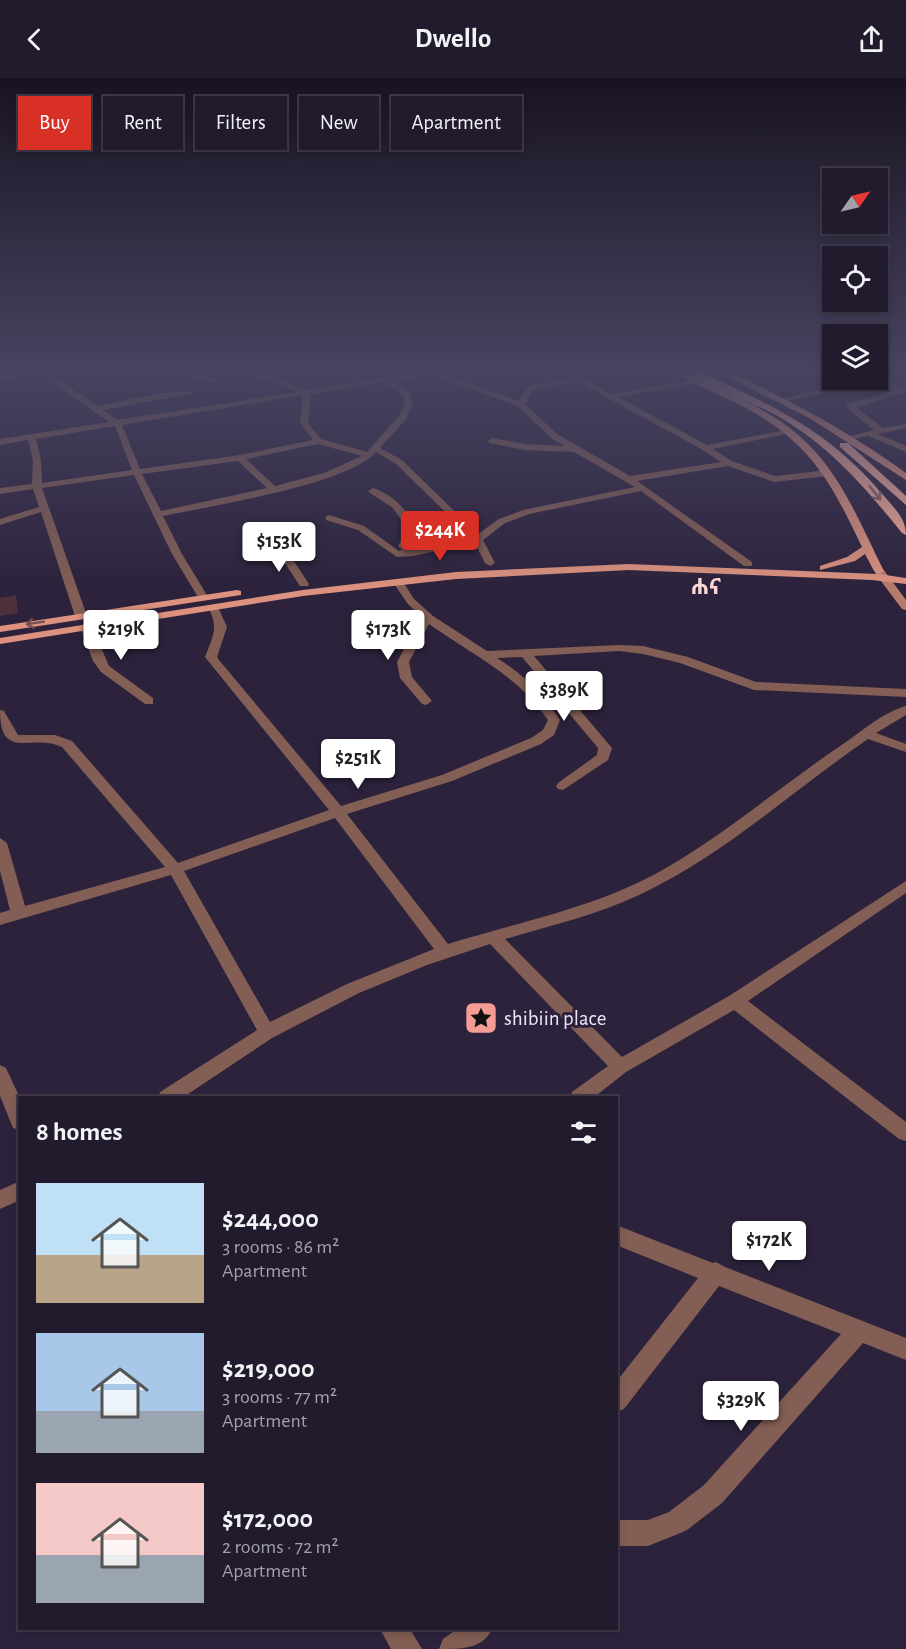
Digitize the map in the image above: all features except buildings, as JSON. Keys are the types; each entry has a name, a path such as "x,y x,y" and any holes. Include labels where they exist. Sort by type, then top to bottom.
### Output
{"highway":[{"path":"825,442 864,480 906,531"},
{"path":"840,442 881,476 906,502"}],"main road":[{"path":"800,442 828,473 880,574"},
{"path":"857,442 906,477"},
{"path":"824,568 850,559 867,548"},
{"path":"0,629 83,621 490,563 665,559 824,568 905,577"},
{"path":"208,602 304,584 399,582 494,572 610,567 823,577 880,574"},
{"path":"0,640 83,621"}],"street":[{"path":"33,442 38,460 37,486 99,661 105,669 149,701"},
{"path":"125,442 137,472 177,554 222,622 223,630 212,657 214,662 338,812 445,952"},
{"path":"0,491 240,458 312,442"},
{"path":"325,442 390,456 478,539 490,563"},
{"path":"360,462 380,442"},
{"path":"499,442 525,447 576,449"},
{"path":"566,442 630,479 748,564"},
{"path":"696,442 729,463 774,479 828,473"},
{"path":"706,448 733,442"},
{"path":"891,442 906,449"},
{"path":"159,514 272,488 360,462 390,456"},
{"path":"240,458 272,488"},
{"path":"630,479 729,463"},
{"path":"329,518 361,528 398,554 413,553 478,539 502,521 526,512 643,488"},
{"path":"373,491 390,500 406,515 412,529 403,546 413,553"},
{"path":"0,522 46,508"},
{"path":"278,545 304,584"},
{"path":"880,574 906,608"},
{"path":"0,919 175,869 338,812 447,778 536,741 549,732 554,720 536,693 428,615 402,591 399,582"},
{"path":"426,701 406,678 403,662 428,615"},
{"path":"486,655 619,648 644,650 684,660 754,686 906,693"},
{"path":"525,653 605,748 603,758 562,786"},
{"path":"170,1096 267,1032 357,987 445,952 588,910 636,890 707,850 864,733 906,710"},
{"path":"0,714 10,736 15,739 63,740 175,869 267,1032"},
{"path":"864,733 906,748"},
{"path":"0,843 19,914"},
{"path":"582,1096 620,1067 735,1001 906,886"},
{"path":"494,938 620,1067"},
{"path":"735,1001 906,1132"},
{"path":"0,1072 18,1117"},
{"path":"0,1200 18,1191"},
{"path":"618,1236 716,1272 906,1348"},
{"path":"618,1398 716,1272"},
{"path":"618,1533 648,1533 678,1521 713,1494 860,1330"},
{"path":"394,1630 408,1649"},
{"path":"453,1649 478,1630"}],"place":[{"name":"shibiin place","path":"481,1018"}],"district":[{"name":"ሐና","path":"706,586"}]}
